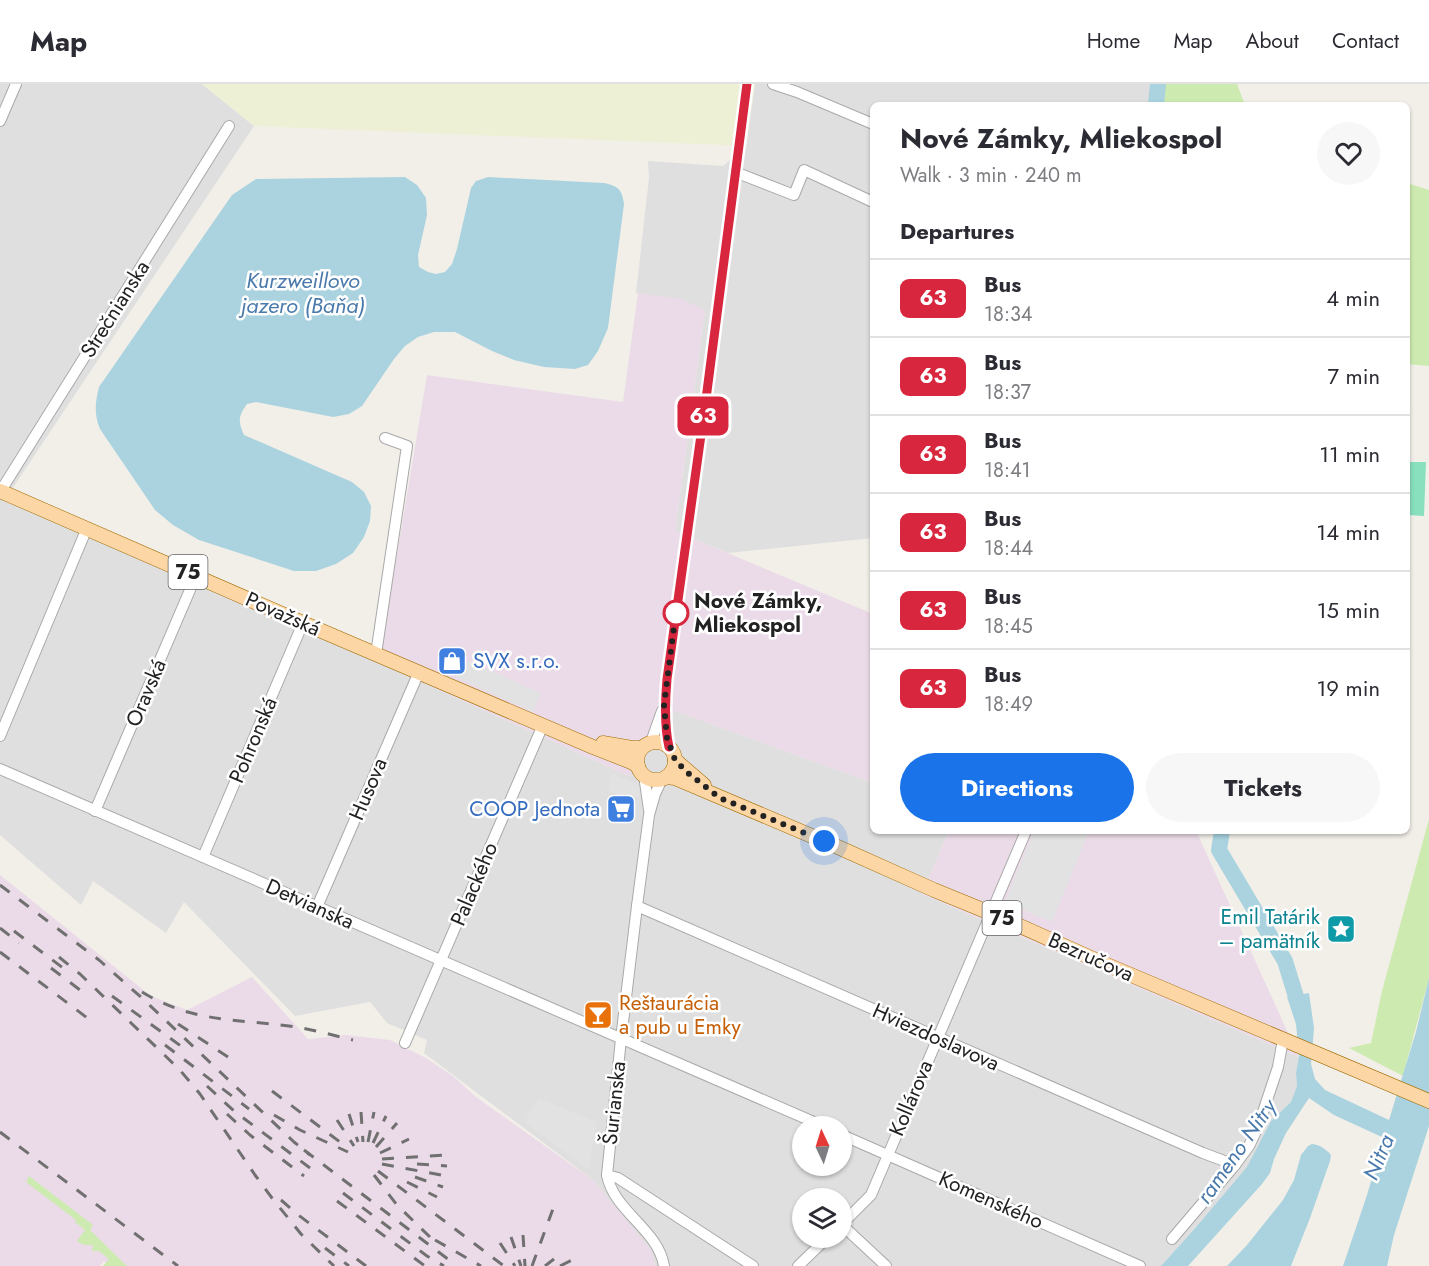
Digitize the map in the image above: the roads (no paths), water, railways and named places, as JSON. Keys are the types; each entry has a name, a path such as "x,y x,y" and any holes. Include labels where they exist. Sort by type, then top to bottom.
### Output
{"main road":[{"name":"Považská","path":"0,491 419,672 454,681 543,725 632,762 641,771"},
{"name":"Považská","path":"567,735 622,747 633,748 647,745"},
{"name":"Bezručova","path":"647,745 661,742 688,773 720,798"},
{"path":"641,771 638,756 647,745"},
{"path":"664,778 673,770 672,754"},
{"name":"Bezručova","path":"641,771 652,779 675,778 991,913 1286,1044 1429,1101"}],"street":[{"path":"0,121 16,84"},
{"path":"672,754 667,738 664,705 747,84"},
{"path":"773,84 870,123"},
{"name":"Strečnianska","path":"0,491 229,126"},
{"path":"735,172 794,195 804,170 870,201"},
{"path":"376,654 408,446 385,438"},
{"path":"0,736 87,528"},
{"name":"Oravská","path":"95,810 196,576"},
{"name":"Pohronská","path":"203,857 303,623"},
{"name":"Husova","path":"317,907 419,672"},
{"path":"647,745 664,705"},
{"name":"Palackého","path":"405,1042 543,725"},
{"name":"Detvianska","path":"0,769 621,1039"},
{"name":"Šurianska","path":"641,771 646,784 650,815"},
{"name":"Šurianska","path":"664,778 655,794 650,815 621,1039 607,1175 612,1192 654,1241 664,1266"},
{"name":"Kollárova","path":"852,1215 871,1195 1025,834"},
{"name":"Hviezdoslavova","path":"637,906 1235,1166"},
{"path":"621,1039 800,1116"},
{"path":"1172,1239 1235,1166 1249,1146 1258,1127 1286,1044"},
{"name":"Komenského","path":"852,1139 1140,1266"},
{"path":"607,1175 618,1178 753,1266"},
{"path":"852,1234 886,1266"},
{"path":"798,1266 817,1248"}],"water":[{"name":"Kurzweillovo jazero (Baňa)","path":"405,177 417,185 426,198 427,215 418,255 419,267 436,274 445,272 452,264 471,188 476,181 488,177 604,183 618,189 624,204 608,328 598,351 588,365 575,369 544,367 514,360 455,332 434,332 418,337 405,346 362,406 349,414 333,417 256,402 247,404 240,419 244,435 352,482 364,492 371,506 370,521 364,537 353,553 336,564 316,571 294,571 199,540 173,525 155,510 100,429 96,408 99,387 232,195 256,179"},
{"path":"1429,978 1429,1126 1394,1235 1387,1266 1343,1266 1384,1138 1334,1115 1309,1098 1286,1133 1270,1173 1262,1184 1188,1266 1161,1266 1247,1167 1271,1121 1291,1102 1297,1086 1296,1073 1299,1056 1296,1024 1287,997 1309,993 1314,1028 1311,1064 1315,1079 1325,1090 1389,1120 1416,1032"},
{"path":"1312,1144 1327,1151 1331,1155 1330,1161 1291,1266 1227,1266 1283,1200 1294,1180 1301,1155"}],"waterway":[{"name":"rameno Nitry","path":"1156,102 1158,84"},
{"name":"rameno Nitry","path":"1222,834 1219,850 1285,961 1302,1016"}],"railway":[{"path":"0,885 99,960 310,1155"},
{"path":"0,928 19,943"},
{"path":"14,931 63,968"},
{"path":"0,952 90,1020"},
{"path":"59,957 80,974 179,1069 200,1094 272,1198 301,1234 334,1266"},
{"path":"51,968 88,996"},
{"path":"142,992 160,1002 196,1014 297,1027 353,1040"},
{"path":"112,996 185,1049"},
{"path":"178,1024 228,1057"},
{"path":"165,1045 249,1109"},
{"path":"207,1086 234,1111 310,1168"},
{"path":"272,1091 344,1145"},
{"path":"361,1112 363,1142"},
{"path":"368,1142 374,1112"},
{"path":"227,1114 250,1135 304,1176"},
{"path":"349,1114 358,1142"},
{"path":"274,1115 348,1152"},
{"path":"373,1143 386,1116"},
{"path":"337,1120 354,1146"},
{"path":"376,1147 397,1123"},
{"path":"0,1132 178,1266"},
{"path":"380,1153 409,1139"},
{"path":"304,1150 457,1266"},
{"path":"382,1159 448,1155"},
{"path":"382,1164 446,1176"},
{"path":"417,1164 447,1166"},
{"path":"378,1171 504,1266"},
{"path":"374,1175 397,1205 430,1237"},
{"path":"415,1177 443,1187"},
{"path":"407,1182 437,1197"},
{"path":"343,1193 427,1256 444,1266"},
{"path":"281,1200 366,1266"},
{"path":"337,1201 425,1266"},
{"path":"532,1266 554,1206"},
{"path":"523,1235 525,1266"},
{"path":"511,1237 521,1266"},
{"path":"435,1240 481,1266"},
{"path":"500,1243 515,1266"},
{"path":"325,1248 349,1266"},
{"path":"560,1266 576,1258"},
{"path":"545,1266 554,1259"}],"place":[{"name":"Nové Zámky, Mliekospol","path":"676,613"},
{"name":"SVX s.r.o.","path":"452,661"},
{"name":"COOP Jednota","path":"621,809"},
{"name":"Emil Tatárik – pamätník","path":"1341,929"},
{"name":"Reštaurácia a pub u Emky","path":"598,1015"}],"water label":[{"name":"Nitra","path":"1378,1157"}]}
